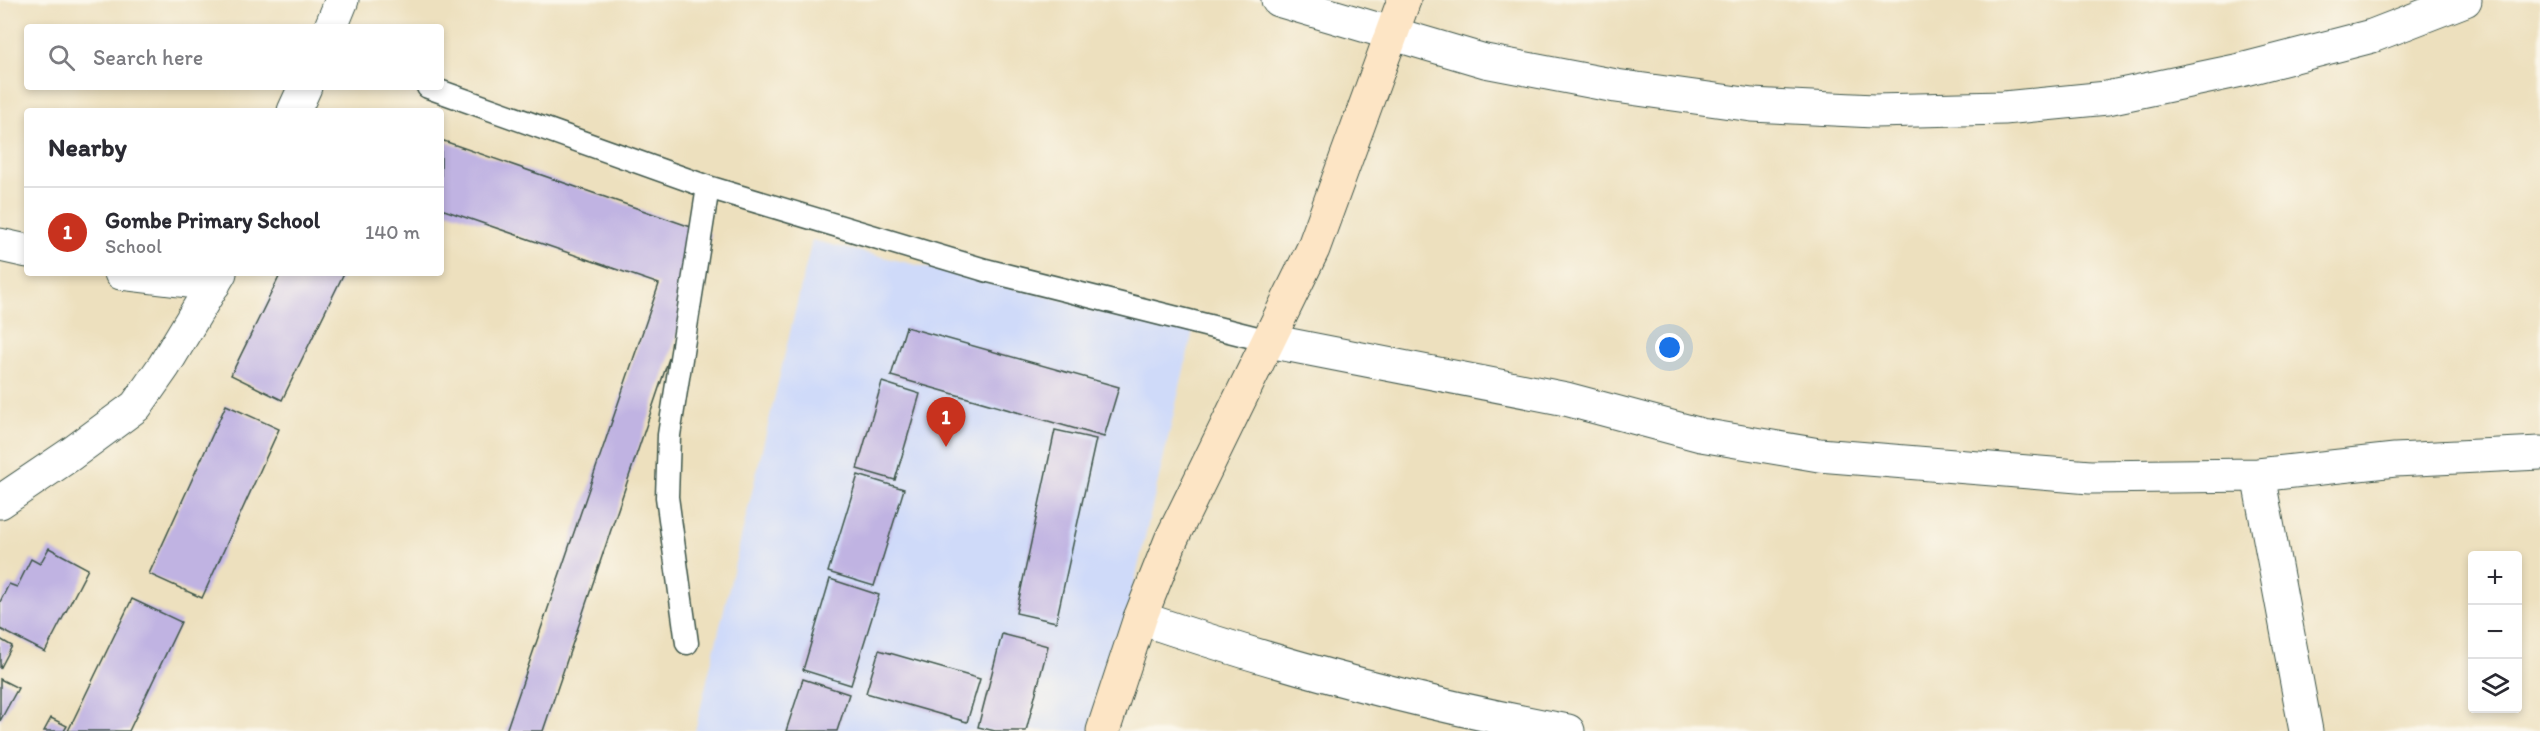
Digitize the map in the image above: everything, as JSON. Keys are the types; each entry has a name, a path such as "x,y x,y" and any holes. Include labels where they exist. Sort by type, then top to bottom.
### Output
{"street":[{"path":"332,24 342,0"},
{"path":"1278,0 1485,61 1616,86 1752,105 1874,111 2004,108 2107,98 2241,70 2372,36 2465,0"},
{"path":"1103,731 1140,618 1171,540 1313,249 1394,34 1404,0"},
{"path":"295,108 304,90"},
{"path":"0,245 24,250"},
{"path":"0,502 136,406 217,279 169,276"},
{"path":"1269,341 1566,399 1701,435 1819,455 2090,477 2258,475 2395,460 2540,453"},
{"path":"2258,475 2306,731"},
{"path":"1140,618 1317,675 1481,715 1568,731"}],"lane":[{"path":"436,90 708,187 985,270 1269,341"},
{"path":"687,643 667,497 669,435 708,187"}],"shaded area":[{"path":"812,240 1193,331 1100,731 695,731"}],"building":[{"path":"444,141 711,234 543,731 506,731 659,284 444,210"},
{"path":"280,276 343,276 282,400 231,375"},
{"path":"906,327 1119,387 1104,437 891,376"},
{"path":"882,382 920,394 895,480 857,469"},
{"path":"226,405 279,429 202,598 149,574"},
{"path":"1055,430 1096,439 1056,622 1016,613"},
{"path":"858,475 904,489 874,586 828,572"},
{"path":"49,548 88,569 45,652 0,629 0,602 9,584 17,587 31,559 40,564"},
{"path":"830,579 879,595 851,685 803,670"},
{"path":"132,599 181,622 129,731 68,731"},
{"path":"1002,634 1048,646 1026,731 995,731 978,727"},
{"path":"0,639 12,646 0,669"},
{"path":"879,650 980,679 967,722 866,693"},
{"path":"0,679 18,688 0,721"},
{"path":"803,679 849,694 837,731 786,731"},
{"path":"51,718 67,726 64,731 44,731"}],"place":[{"name":"Gombe Primary School","path":"946,447"}]}
